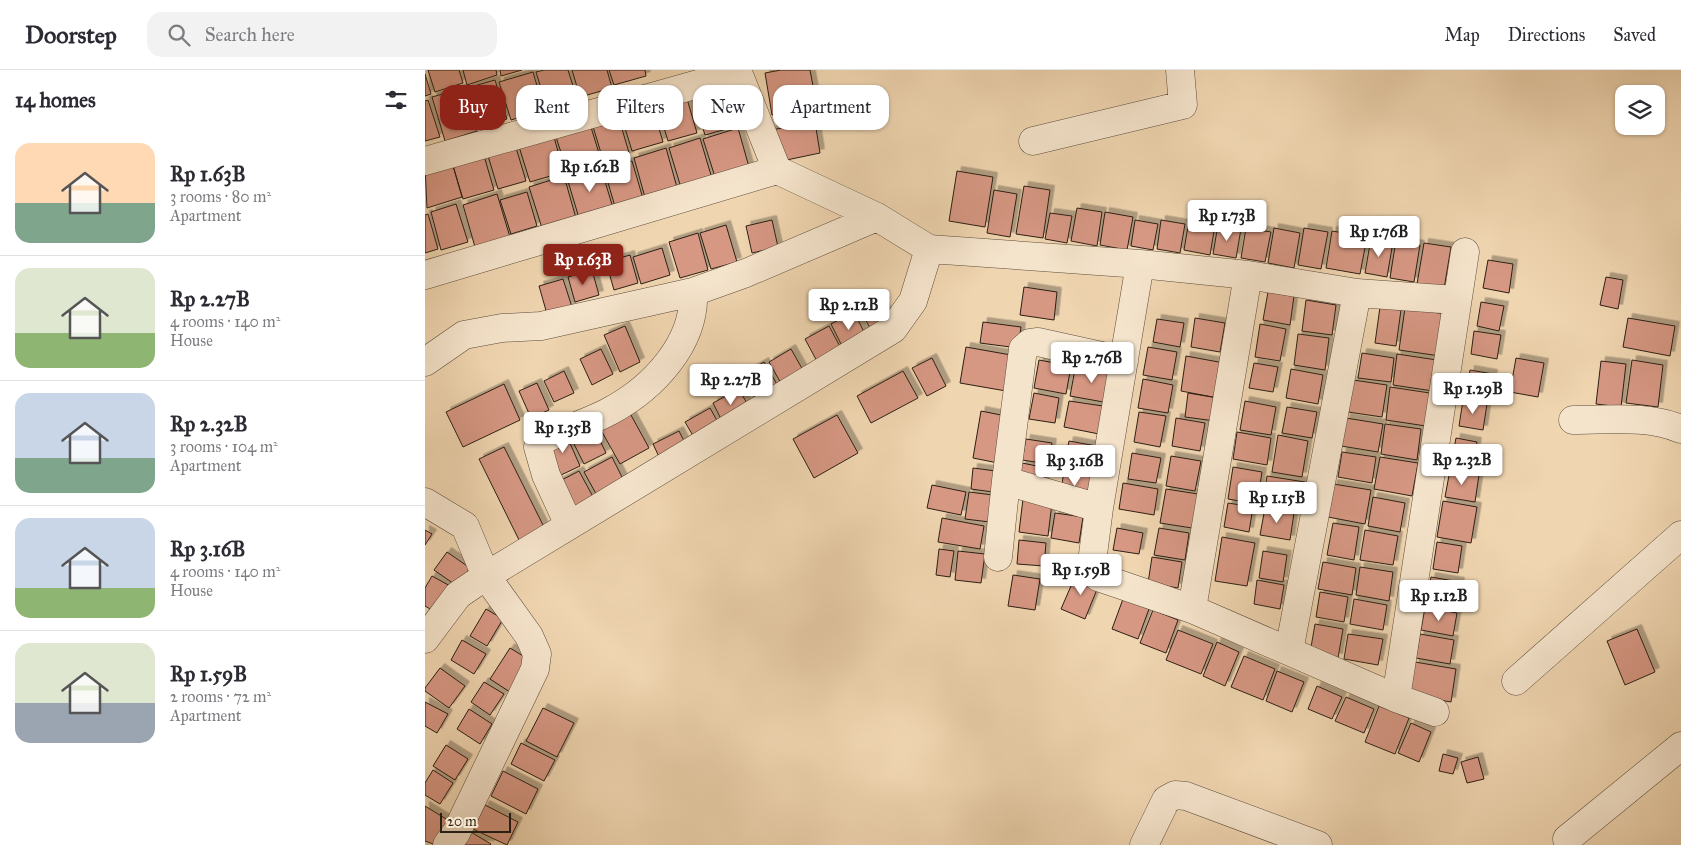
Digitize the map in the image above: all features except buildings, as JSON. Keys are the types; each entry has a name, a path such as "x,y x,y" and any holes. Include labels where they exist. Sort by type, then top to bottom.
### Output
{"street":[{"path":"1033,141 1183,105 1179,70"},
{"path":"425,160 737,71 777,170"},
{"path":"425,275 777,170 877,217 929,249 1140,264 1248,275 1357,293 1456,300"},
{"path":"425,362 464,334 502,328 541,326 693,292 746,273 877,217"},
{"path":"425,639 458,595 486,576 893,329 913,301 929,249"},
{"path":"1396,698 1456,300 1465,252"},
{"path":"1140,264 1099,508 1091,558 1091,570 1098,577 1192,609 1396,698 1435,712"},
{"path":"1192,609 1248,275"},
{"path":"569,525 546,475 538,447 540,441 610,411 642,390 661,373 677,351 687,329 694,307 693,292"},
{"path":"1289,651 1357,293"},
{"path":"998,557 1023,349 1030,343 1038,342 1124,361"},
{"path":"1573,420 1647,419 1665,422 1681,429"},
{"path":"1006,482 1099,508"},
{"path":"425,502 465,526 486,576 529,636 537,654 535,669 457,833 447,845"},
{"path":"1516,681 1681,535"},
{"path":"1567,839 1681,746"},
{"path":"1144,845 1166,800 1175,796 1186,796 1286,839 1318,845"}]}
